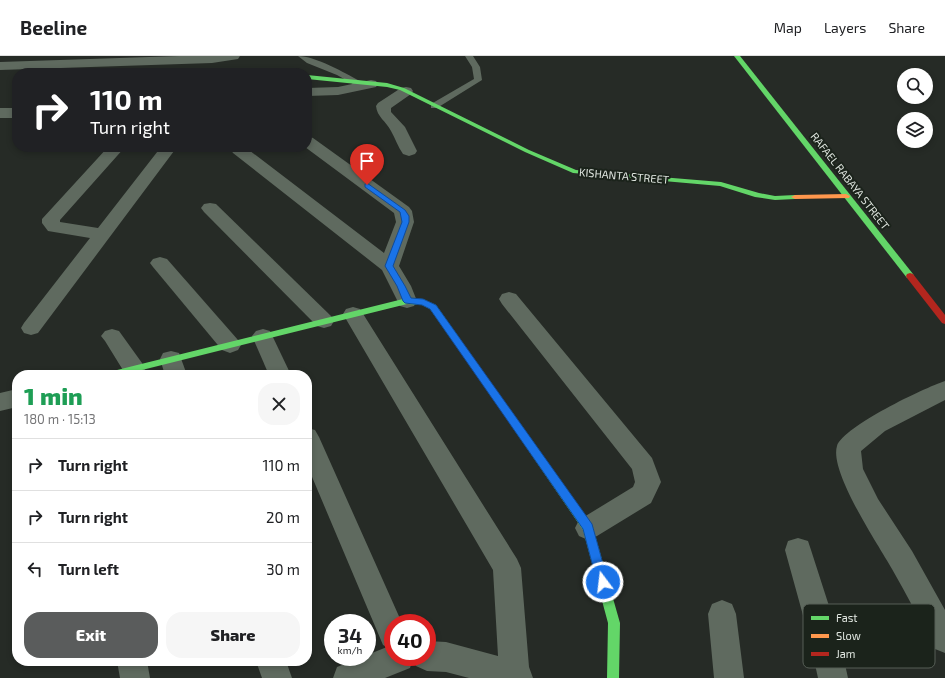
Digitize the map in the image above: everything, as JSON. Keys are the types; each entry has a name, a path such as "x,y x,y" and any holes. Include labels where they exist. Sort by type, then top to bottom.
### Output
{"street":[{"path":"0,66 212,59 233,56"},
{"name":"RAFAEL RABAYA STREET","path":"737,56 945,321"},
{"name":"KISHANTA STREET","path":"312,83 338,91 362,85 387,85 406,91 527,151 575,172 721,184 758,195 776,198 846,196"},
{"path":"406,91 383,106 384,113 397,127 408,151"},
{"path":"0,113 12,113"},
{"path":"312,146 403,211 405,222 389,266"},
{"path":"103,234 54,226 51,219 112,152"},
{"path":"31,328 165,152"},
{"path":"242,152 389,266 408,301"},
{"path":"210,208 324,321"},
{"path":"160,263 230,345"},
{"path":"509,299 643,465 648,482 642,495 588,528"},
{"path":"127,370 134,368 173,367 230,345 408,301 423,302 433,307 588,528 614,623 613,678"},
{"path":"353,314 507,568 515,677 446,657 436,656"},
{"path":"112,336 134,368"},
{"path":"263,336 278,370"},
{"path":"926,604 902,560 869,507 851,469 849,447 877,424 945,390"},
{"path":"0,402 12,399"},
{"path":"312,449 384,614"},
{"path":"798,550 814,604"},
{"path":"722,614 729,678"},
{"path":"935,621 945,639"},
{"path":"348,678 384,663"},
{"path":"133,666 135,678"},
{"path":"273,666 277,678"},
{"path":"391,678 396,666"},
{"path":"831,668 833,678"}],"lane":[{"path":"302,56 310,61 340,73 362,85"},
{"path":"434,106 478,80 476,67 469,56"}],"traffic: fast":[{"path":"737,56 910,276"},
{"path":"312,78 387,85 402,89 527,151 575,172 721,184 758,195 775,198 795,197"},
{"path":"129,370 407,301 423,302 433,307 457,341"},
{"path":"516,425 588,528 614,623 613,678"}],"traffic: slow":[{"path":"795,197 846,196"}],"traffic: jam":[{"path":"910,276 945,321"},
{"path":"457,341 516,425"}],"route":[{"path":"367,185 403,211 405,216 405,222 389,266 408,301 423,302 433,307 588,528 603,582"}]}
